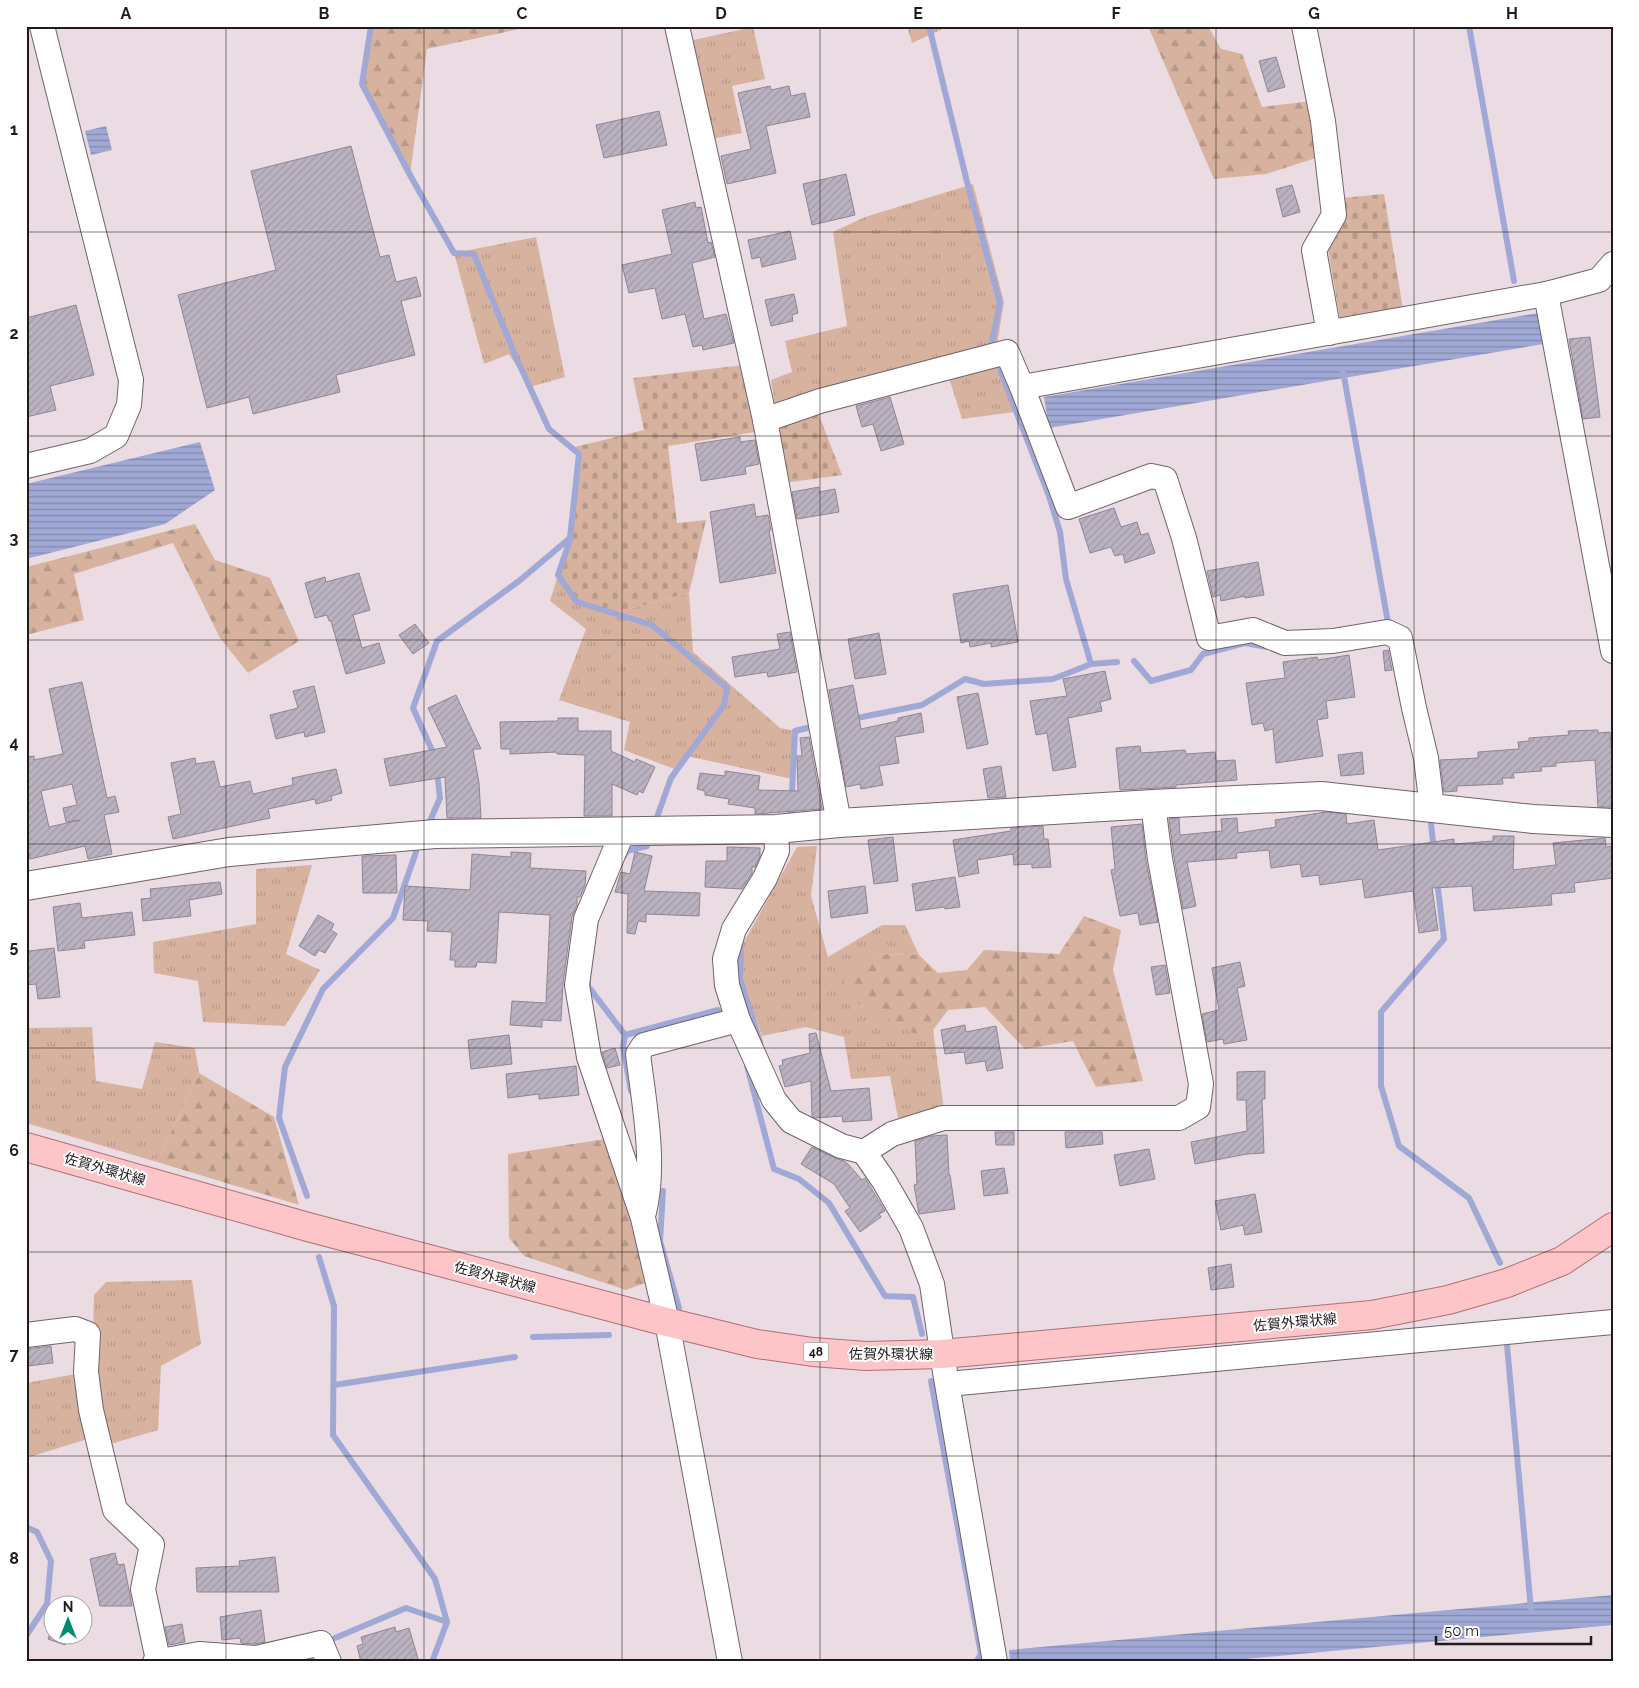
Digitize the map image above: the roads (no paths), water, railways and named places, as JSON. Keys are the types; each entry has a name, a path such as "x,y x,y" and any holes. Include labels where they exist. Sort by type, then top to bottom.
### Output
{"main road":[{"name":"佐賀外環状線","path":"26,1147 308,1227 667,1322 757,1344 813,1352 866,1356 942,1354 1372,1315 1448,1300 1508,1283 1562,1260 1613,1228"}],"street":[{"path":"26,466 90,451 116,436 129,405 131,380 42,26"},
{"path":"676,26 765,420 839,824"},
{"path":"1304,26 1323,121 1334,215 1314,250 1330,333"},
{"path":"1022,387 1546,294 1599,280 1613,264"},
{"path":"1546,294 1613,651"},
{"path":"765,420 820,401 1007,352 1068,507 1152,476 1165,479 1184,538 1210,638 1253,630 1285,643 1333,641 1388,632 1400,638 1426,758 1432,808"},
{"path":"26,886 238,852 434,834 776,829 1153,804 1321,796 1533,819 1613,822"},
{"path":"864,1152 892,1134 943,1118 1179,1118 1198,1107 1201,1084 1160,859 1153,804"},
{"path":"776,829 777,851 766,878 734,929 725,959 727,985 738,1020 774,1100 791,1121 841,1146 864,1152 884,1181 911,1228 932,1284 942,1354 995,1660"},
{"path":"623,831 586,919 576,985 589,1057 643,1218 667,1322 730,1662"},
{"path":"643,1218 648,1197 648,1136 638,1054 644,1045 738,1020"},
{"path":"948,1386 969,1382 1613,1322"},
{"path":"26,1335 75,1329 88,1334 86,1372 91,1410 115,1510 152,1545 143,1589 156,1661 199,1654 256,1658 322,1643 329,1662"}],"water":[{"path":"106,126 112,150 91,155 85,131"},
{"path":"1538,313 1543,344 1049,428 1044,397"},
{"path":"200,442 215,490 165,524 26,559 26,484"},
{"path":"1613,1595 1613,1625 1214,1662 1010,1662 1009,1650"}],"waterway":[{"path":"371,26 362,84 454,253 474,254 515,355 549,429 579,454 570,538 519,581 437,641 413,708 435,757"},
{"path":"929,26 967,182 1000,303 991,347"},
{"path":"1469,26 1514,281"},
{"path":"997,362 1049,496 1060,532 1066,579 1091,664 1117,662"},
{"path":"1343,371 1389,628"},
{"path":"570,540 558,575 577,602 652,625 727,688 724,705 671,778 657,817"},
{"path":"1134,661 1151,681 1191,670 1203,654 1245,643 1267,647"},
{"path":"852,719 922,705 965,679 984,684 1053,679 1091,664"},
{"path":"791,813 795,731 811,727"},
{"path":"429,823 440,798 437,772"},
{"path":"1431,824 1434,850"},
{"path":"624,856 627,851 647,846"},
{"path":"307,1196 279,1118 285,1067 323,989 393,918 416,852"},
{"path":"1437,880 1444,939 1381,1012 1381,1086 1399,1146 1469,1198 1500,1263"},
{"path":"741,941 740,979 760,1042"},
{"path":"588,982 588,986 625,1035"},
{"path":"631,1091 623,1047 625,1035 718,1010"},
{"path":"747,1066 774,1169 799,1179 829,1203 885,1296 913,1297 922,1334"},
{"path":"663,1191 660,1241 679,1308"},
{"path":"319,1257 334,1306 333,1435 435,1579 447,1622 432,1662"},
{"path":"533,1337 609,1335"},
{"path":"1507,1345 1531,1610"},
{"path":"334,1385 515,1357"},
{"path":"931,1381 981,1654 976,1662"},
{"path":"26,1527 37,1532 51,1561 47,1604 26,1636"},
{"path":"335,1638 406,1608 447,1622"}]}
